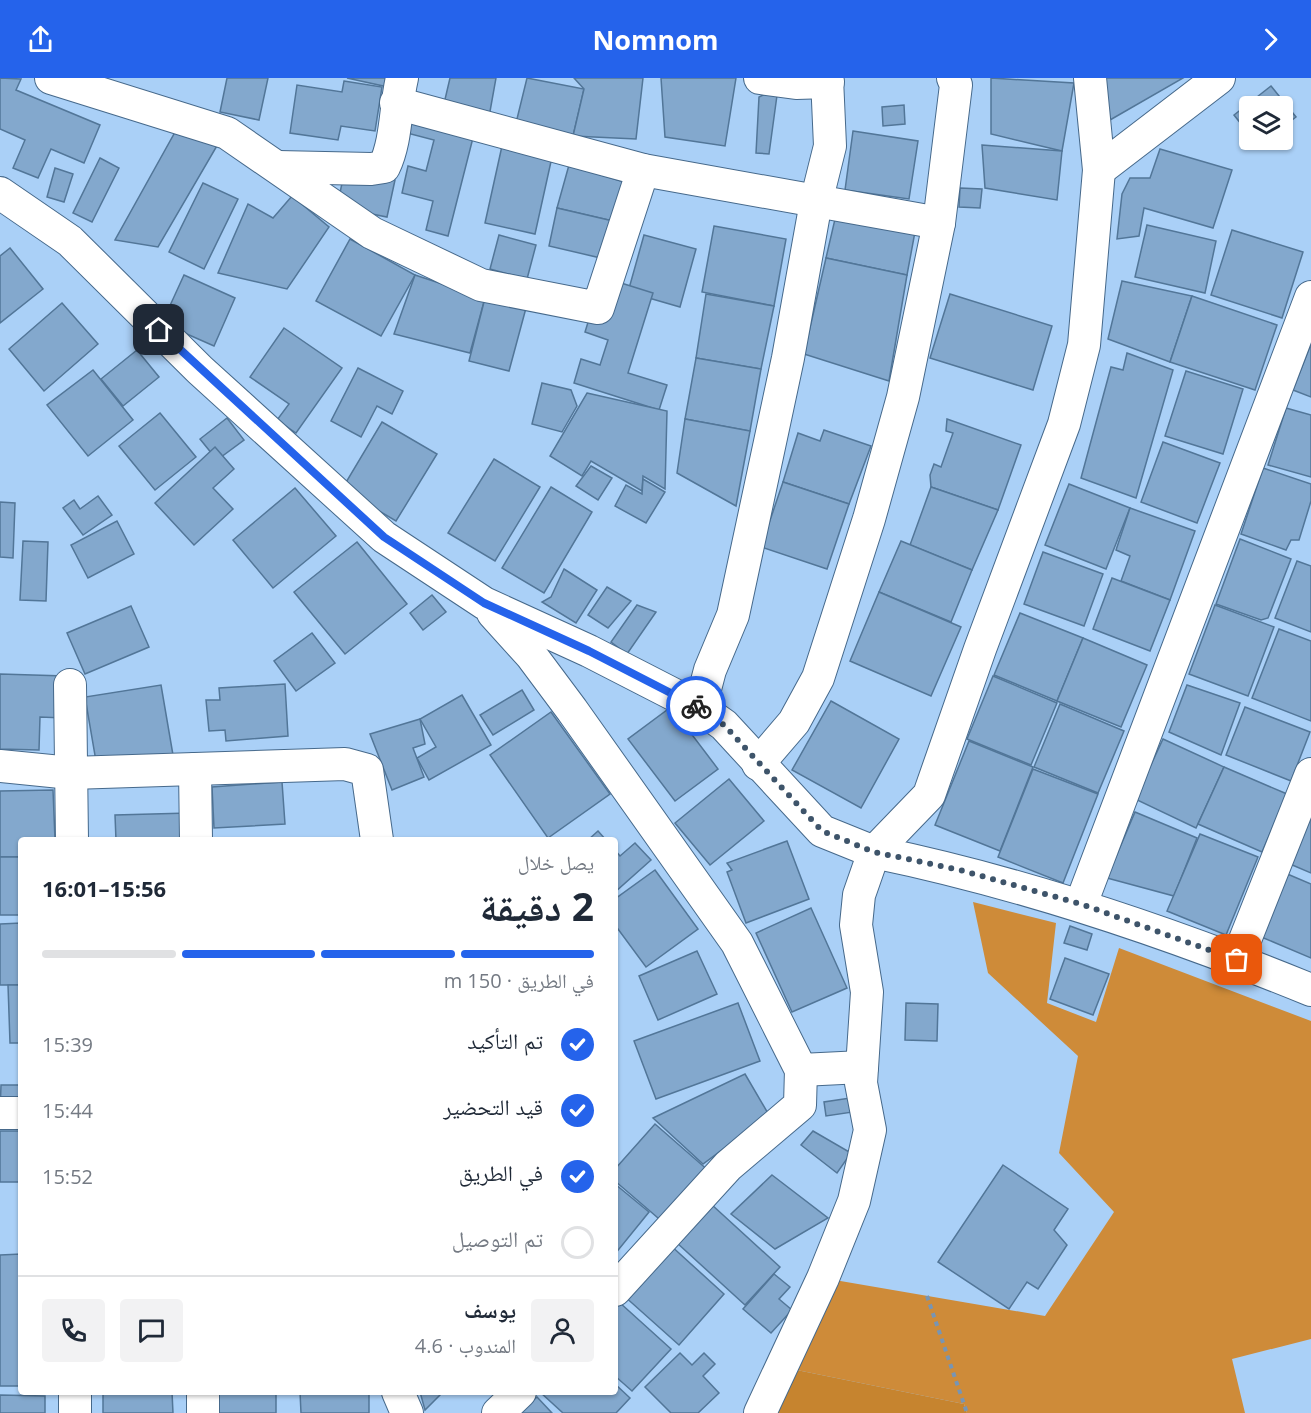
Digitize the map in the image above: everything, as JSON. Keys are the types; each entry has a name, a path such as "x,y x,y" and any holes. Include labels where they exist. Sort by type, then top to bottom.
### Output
{"street":[{"path":"51,78 227,133 372,232 482,285 598,308 643,171"},
{"path":"700,708 710,670 733,615 747,557 816,202 830,146 827,80 796,83 760,78"},
{"path":"758,764 794,722 818,678 834,633 903,397 939,224 956,85 953,78"},
{"path":"760,1413 823,1278 854,1201 870,1130 861,1083 867,992 856,924 859,895 874,852 929,795 980,649 1064,424 1084,345 1099,170 1090,78"},
{"path":"1099,170 1219,78"},
{"path":"278,167 371,169 384,167 391,152 399,90 643,171 939,224"},
{"path":"0,193 70,241 200,370 384,537 484,603 589,651 700,708 724,725 822,831 874,852 960,870 1081,904 1237,960 1311,990"},
{"path":"1081,904 1311,297"},
{"path":"484,603 531,655 684,865 737,943 801,1070 800,1105 728,1166 618,1287"},
{"path":"70,685 72,837"},
{"path":"0,766 71,772 345,764 366,770 377,837"},
{"path":"195,768 196,837"},
{"path":"1237,960 1311,774"},
{"path":"801,1070 862,1067"},
{"path":"0,1113 18,1113"},
{"path":"75,1395 75,1413"},
{"path":"203,1395 203,1413"},
{"path":"399,1395 407,1413"},
{"path":"498,1413 517,1395"}],"path":[{"path":"927,1296 968,1413"}],"shaded area":[{"path":"973,902 1056,923 1047,1003 1096,1022 1119,948 1311,1021 1311,1339 1232,1359 1245,1413 967,1413 964,1404 782,1367 823,1278 1045,1316 1114,1212 1059,1153 1078,1056 988,973"},
{"path":"782,1367 964,1404 967,1413 760,1413"}],"building":[{"path":"0,78 21,79 16,90 100,125 84,163 51,149 38,178 13,168 25,140 0,129"},
{"path":"227,78 268,78 259,120 220,112"},
{"path":"347,78 390,78 388,87"},
{"path":"450,78 496,78 489,117 443,108"},
{"path":"527,78 584,89 573,136 516,123"},
{"path":"574,78 643,78 636,139 573,136 584,89"},
{"path":"661,78 736,78 725,146 665,137"},
{"path":"991,78 1074,83 1062,151 991,134"},
{"path":"1101,78 1183,78 1110,120"},
{"path":"344,81 382,87 375,131 341,126 338,140 290,133 297,85 342,92"},
{"path":"1271,86 1279,96 1258,96"},
{"path":"778,88 769,154 756,153 759,97"},
{"path":"904,105 905,124 883,126 882,107"},
{"path":"412,110 476,126 448,236 426,230 433,201 402,193 408,166 426,171 434,140 407,133"},
{"path":"1239,111 1239,121 1234,115"},
{"path":"179,125 218,144 158,247 115,240"},
{"path":"853,131 918,141 909,199 845,190"},
{"path":"982,145 1062,151 1057,200 985,188"},
{"path":"502,146 552,157 535,234 485,223"},
{"path":"1160,149 1232,170 1213,228 1144,208 1139,236 1117,239 1122,194 1130,178 1150,178"},
{"path":"100,158 119,168 92,222 73,213"},
{"path":"569,165 637,186 613,221 557,208"},
{"path":"55,168 73,174 64,202 47,197"},
{"path":"345,169 395,180 387,217 337,207"},
{"path":"203,183 238,199 204,269 169,252"},
{"path":"960,188 982,189 980,208 959,207"},
{"path":"292,196 329,227 287,289 218,273 248,204 273,218"},
{"path":"838,206 917,221 907,275 826,258"},
{"path":"557,208 613,221 605,259 549,246"},
{"path":"1147,225 1216,241 1205,293 1135,277"},
{"path":"714,226 786,239 774,306 702,292"},
{"path":"1232,230 1303,252 1282,318 1211,295"},
{"path":"499,235 536,245 527,279 490,269"},
{"path":"644,235 696,249 680,307 628,292"},
{"path":"350,239 415,275 381,336 316,301"},
{"path":"10,248 43,289 0,323 0,256"},
{"path":"826,258 907,275 889,381 804,354"},
{"path":"184,275 235,298 214,346 162,323"},
{"path":"415,275 485,298 470,353 394,334"},
{"path":"602,277 653,293 628,373 667,385 659,410 574,383 581,359 600,365 608,340 585,332"},
{"path":"1122,281 1192,296 1170,362 1108,339"},
{"path":"706,294 774,306 761,369 696,358"},
{"path":"950,294 1052,326 1033,390 930,358"},
{"path":"1192,296 1277,325 1255,390 1170,362"},
{"path":"485,298 526,308 509,371 469,361"},
{"path":"62,303 98,344 44,391 9,349"},
{"path":"284,328 342,368 296,433 277,420 289,404 250,377"},
{"path":"1311,344 1311,397 1293,390"},
{"path":"137,350 159,377 123,406 101,379"},
{"path":"1127,353 1173,370 1136,498 1081,478 1111,367 1123,370"},
{"path":"696,358 761,369 750,431 685,419"},
{"path":"358,368 403,391 392,414 377,406 361,437 331,421"},
{"path":"93,370 133,420 88,456 47,405"},
{"path":"1186,371 1243,389 1223,454 1165,436"},
{"path":"542,383 571,390 577,406 562,432 532,424"},
{"path":"587,393 667,411 665,489 643,476 642,491 591,461 582,476 550,456"},
{"path":"1286,408 1311,415 1311,477 1268,465"},
{"path":"160,413 196,457 155,490 119,446"},
{"path":"227,418 244,440 217,460 200,439"},
{"path":"685,419 750,431 736,506 677,473"},
{"path":"947,419 1021,445 998,510 931,487 930,475 934,464 941,467 953,433 946,431"},
{"path":"382,422 437,454 396,521 342,489"},
{"path":"824,430 871,446 849,504 783,482 798,433 820,441"},
{"path":"1163,442 1220,463 1197,523 1141,502"},
{"path":"215,447 234,469 213,488 233,509 194,545 155,503"},
{"path":"494,459 540,487 495,561 448,533"},
{"path":"591,466 612,478 598,500 576,486"},
{"path":"1263,468 1311,484 1311,501 1299,540 1291,540 1286,550 1241,534"},
{"path":"643,479 665,492 646,523 615,506 626,485 642,494"},
{"path":"783,482 849,504 827,569 761,547"},
{"path":"1069,484 1130,508 1106,569 1045,545"},
{"path":"551,487 592,512 544,593 502,568"},
{"path":"931,487 998,510 972,570 910,545"},
{"path":"295,488 336,536 273,588 233,540"},
{"path":"98,496 112,515 83,535 63,508 74,500 80,509"},
{"path":"0,502 15,503 13,558 0,557"},
{"path":"1130,508 1195,531 1170,600 1121,581 1130,556 1116,550"},
{"path":"117,521 134,554 88,578 71,545"},
{"path":"1240,539 1291,559 1268,618 1261,620 1216,604"},
{"path":"23,541 48,542 46,601 20,600"},
{"path":"901,541 972,570 951,622 879,592"},
{"path":"357,542 407,604 345,654 294,592"},
{"path":"1043,552 1103,574 1084,626 1024,604"},
{"path":"1297,561 1311,566 1311,632 1275,618"},
{"path":"564,569 597,590 576,623 542,602 551,597"},
{"path":"1112,578 1170,600 1150,651 1093,629"},
{"path":"607,587 631,601 608,628 588,615"},
{"path":"879,592 961,627 931,696 850,661"},
{"path":"432,595 446,612 423,630 410,613"},
{"path":"637,605 656,612 627,654 611,642"},
{"path":"1215,605 1274,627 1248,696 1189,674"},
{"path":"131,606 149,647 85,674 67,633"},
{"path":"1020,613 1083,638 1057,701 994,675"},
{"path":"1279,629 1311,641 1311,721 1252,698"},
{"path":"312,633 335,663 296,691 274,661"},
{"path":"1083,638 1147,665 1121,727 1057,701"},
{"path":"0,674 65,676 64,718 40,717 39,750 0,749"},
{"path":"993,676 1057,703 1031,765 967,739"},
{"path":"285,684 288,736 226,741 225,730 209,731 206,700 220,700 219,688"},
{"path":"161,685 173,755 97,767 85,697"},
{"path":"1187,685 1240,703 1221,755 1169,732"},
{"path":"522,690 534,710 493,735 480,715"},
{"path":"462,695 491,745 429,780 417,758 436,747 420,719"},
{"path":"831,701 899,739 861,808 792,770"},
{"path":"1060,704 1124,731 1098,793 1034,767"},
{"path":"671,707 718,769 675,801 628,739"},
{"path":"1245,707 1310,732 1291,781 1226,755"},
{"path":"551,712 610,794 547,837 490,755"},
{"path":"420,719 425,744 413,748 424,777 392,790 370,734"},
{"path":"1163,739 1224,767 1196,828 1135,799"},
{"path":"969,741 1033,767 1000,851 935,825"},
{"path":"1224,767 1287,794 1262,852 1198,824"},
{"path":"1033,769 1098,794 1063,883 998,857"},
{"path":"729,779 764,821 710,865 675,823"},
{"path":"282,782 285,824 214,828 212,787"},
{"path":"53,790 55,837 18,837 18,857 0,857 0,791"},
{"path":"1135,812 1197,838 1174,896 1107,878"},
{"path":"189,813 189,837 116,837 115,815"},
{"path":"1311,814 1311,873 1290,864"},
{"path":"598,831 603,837 591,837"},
{"path":"1200,834 1258,857 1226,935 1167,911"},
{"path":"787,841 809,899 746,923 727,872 732,870 727,863"},
{"path":"635,843 651,860 618,889 618,854 620,856"},
{"path":"0,857 18,857 18,915 0,915"},
{"path":"655,870 698,929 646,967 618,929 618,897"},
{"path":"1285,873 1311,884 1311,958 1259,936"},
{"path":"811,908 847,988 792,1012 756,933"},
{"path":"18,923 18,985 0,985 0,924"},
{"path":"1070,926 1092,934 1087,950 1064,943"},
{"path":"697,951 717,994 658,1020 639,976"},
{"path":"1065,958 1109,974 1093,1015 1050,999"},
{"path":"8,985 18,985 18,1043 10,1043"},
{"path":"738,1003 760,1061 656,1099 634,1041"},
{"path":"906,1003 938,1004 937,1041 905,1040"},
{"path":"745,1074 769,1115 703,1164 653,1118"},
{"path":"1,1085 18,1085 18,1114 0,1113"},
{"path":"850,1098 853,1112 826,1116 824,1102"},
{"path":"655,1124 710,1172 665,1224 618,1184 618,1166"},
{"path":"0,1131 18,1131 18,1182 0,1182"},
{"path":"813,1131 851,1153 837,1173 801,1145"},
{"path":"1003,1165 1068,1209 1054,1230 1067,1245 1038,1289 1027,1282 1009,1309 938,1262"},
{"path":"772,1175 828,1218 775,1249 731,1214"},
{"path":"618,1186 649,1212 618,1250"},
{"path":"711,1204 780,1267 745,1305 676,1242"},
{"path":"669,1244 724,1294 679,1345 623,1295"},
{"path":"18,1254 18,1386 0,1386 0,1255"},
{"path":"774,1274 790,1287 779,1299 792,1310 771,1333 743,1309"},
{"path":"618,1303 671,1349 632,1391 618,1379"},
{"path":"680,1353 692,1365 704,1353 715,1364 703,1376 719,1393 698,1413 671,1413 645,1387"},
{"path":"618,1387 630,1398 616,1413 563,1413 543,1395 618,1395"},
{"path":"0,1395 45,1396 45,1413 0,1413"},
{"path":"103,1395 172,1395 173,1413 103,1413"},
{"path":"212,1395 276,1395 276,1413 213,1413"},
{"path":"300,1395 369,1395 369,1413 301,1413"},
{"path":"421,1395 440,1395 425,1410"},
{"path":"537,1397 552,1413 519,1413"}],"way so far":[{"path":"696,706 724,725 822,831 874,852 960,870 1081,904 1237,960"}],"route":[{"path":"159,330 384,537 484,603 589,651 696,706"}]}
